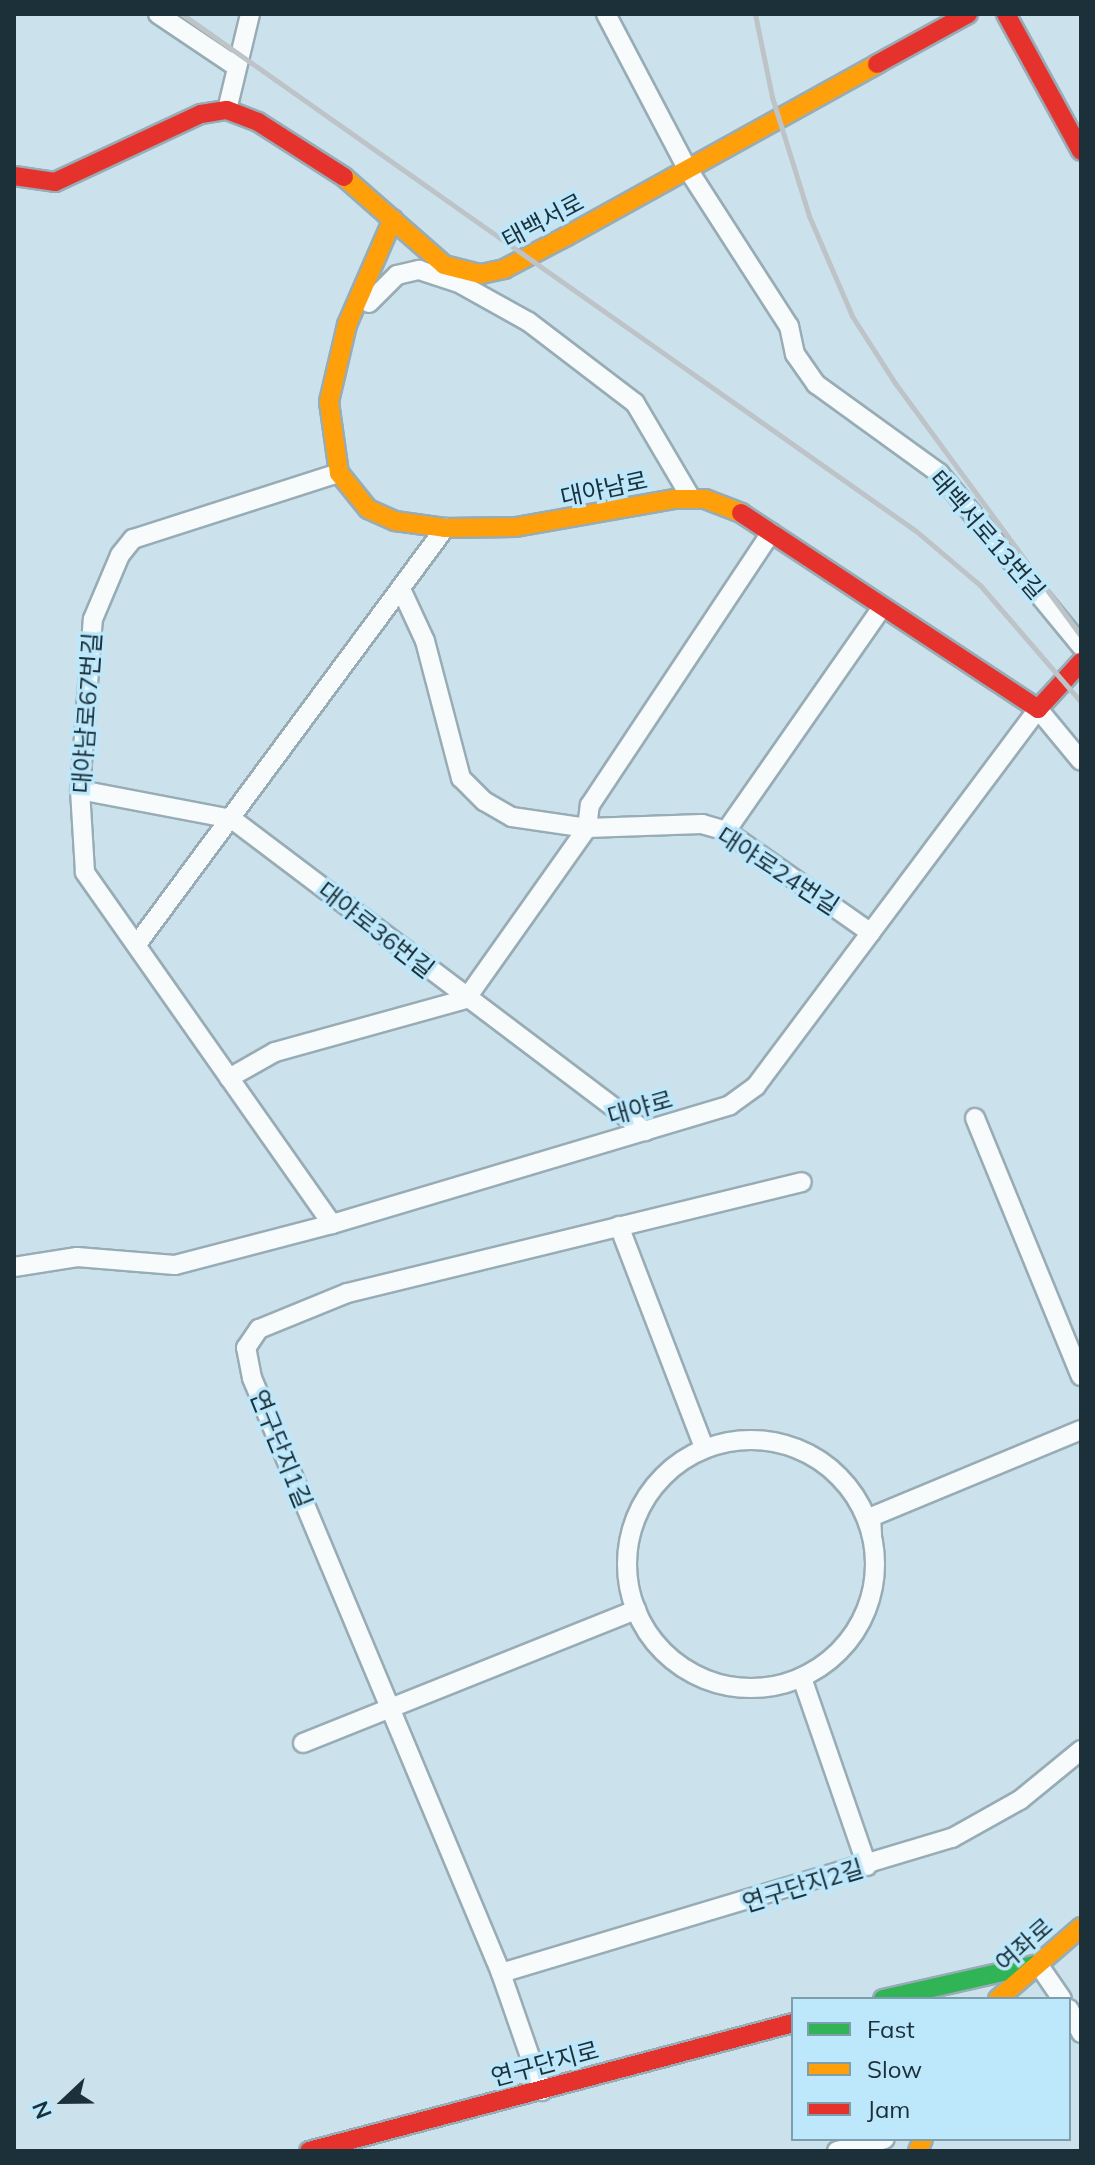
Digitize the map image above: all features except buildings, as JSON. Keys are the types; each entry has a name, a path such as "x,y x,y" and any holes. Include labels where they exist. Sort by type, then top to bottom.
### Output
{"street":[{"path":"158,14 237,67"},
{"path":"19,174 64,178 201,114 227,110 250,14"},
{"name":"태백서로13번길","path":"606,14 687,168 789,326 795,354 816,384 939,473 1081,646"},
{"name":"태백서로","path":"227,110 258,122 351,182 444,265 481,274 504,269 968,14"},
{"path":"1006,14 1081,151"},
{"name":"대야남로","path":"393,219 335,360 329,432 339,473 368,509 395,521 445,528 554,524 691,498 724,504 1038,709 1081,761"},
{"path":"369,303 397,275 419,270 457,282 529,322 635,403 691,498"},
{"name":"대야남로67번길","path":"137,944 85,872 80,790 93,619 120,555 133,539 339,473"},
{"path":"332,1224 137,944 445,528"},
{"path":"229,1078 275,1052 466,999 587,828 590,805 771,533"},
{"name":"대야로24번길","path":"401,589 425,641 461,778 484,801 512,817 587,828 702,824 726,831 871,933"},
{"path":"726,831 882,607"},
{"name":"대야로","path":"14,1267 77,1257 175,1265 332,1224 712,1112 748,1093 1038,709 1081,662"},
{"name":"대야로36번길","path":"80,790 232,819 466,999 645,1131"},
{"path":"975,1118 1081,1376"},
{"name":"연구단지1길","path":"542,2091 501,1973 252,1378 246,1348 259,1329 347,1293 802,1182"},
{"path":"619,1226 704,1448"},
{"path":"872,1535 859,1502 837,1474 808,1453 774,1441 739,1439 704,1448 671,1468 645,1498 635,1521 627,1572 636,1610 656,1645 687,1671 724,1686 750,1688 802,1678 831,1660 860,1624 876,1569 871,1517 1081,1430"},
{"path":"303,1743 390,1712 636,1610"},
{"path":"802,1678 867,1866"},
{"name":"연구단지2길","path":"501,1973 867,1866 982,1824 1081,1750"},
{"name":"여좌로","path":"1000,1997 1081,1927"},
{"path":"895,1997 1038,1964 1061,1997"},
{"path":"1071,2013 1081,2033"},
{"name":"연구단지로","path":"309,2151 791,2024"},
{"path":"837,2151 877,2141"}],"railway":[{"path":"182,14 916,531 980,585 1081,702"},
{"path":"755,14 772,97 809,216 852,316 895,383 1081,636"}],"traffic: fast":[{"path":"892,1997 1038,1964"}],"traffic: slow":[{"path":"344,177 444,265 481,274 504,269 567,236 877,64"},
{"path":"393,219 347,325 329,402 339,473 368,509 395,521 445,528 516,527 674,499 705,499 741,513"},
{"path":"1000,1997 1081,1927"},
{"path":"918,2151 922,2141"}],"traffic: jam":[{"path":"877,64 968,14"},
{"path":"1006,14 1081,151"},
{"path":"14,176 55,182 201,114 227,110 258,122 344,177"},
{"path":"741,513 1038,709 1081,662"},
{"path":"309,2151 791,2024"}]}
